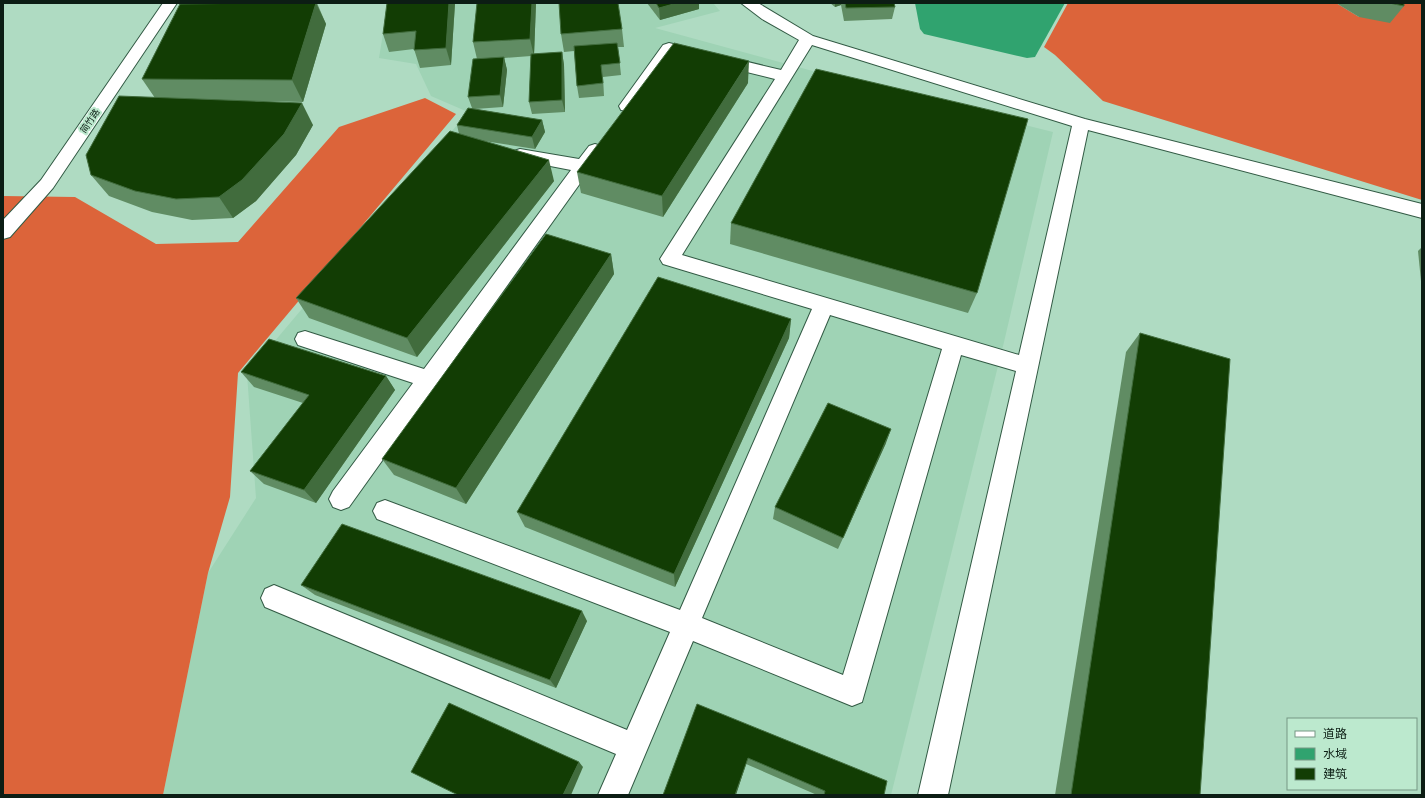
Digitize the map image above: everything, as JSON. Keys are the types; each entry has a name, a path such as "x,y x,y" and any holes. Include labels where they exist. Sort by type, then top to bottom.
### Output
{"street":[{"name":"简竹路","path":"3,232 47,184 170,3"},
{"path":"748,3 767,16 808,39 1081,123 1422,211"},
{"path":"808,39 670,259 1028,366"},
{"path":"341,499 669,48 785,76"},
{"path":"933,795 1081,123"},
{"path":"506,153 584,166"},
{"path":"613,795 824,306"},
{"path":"305,339 428,379"},
{"path":"385,511 686,625 852,692 954,344"},
{"path":"274,598 634,747"}],"shaded area":[{"path":"388,3 713,3 720,11 655,28 820,73 1053,132 1004,342 891,795 163,795 208,573 256,498 247,374 468,112 431,96 416,64 379,58"},
{"path":"1068,3 1336,3 1359,17 1392,3 1422,3 1422,200 1103,101 1055,55 1044,47"},
{"path":"425,98 456,114 238,373 230,497 208,573 163,795 3,795 3,196 75,197 156,244 238,242 339,127"}],"water":[{"path":"915,3 1065,3 1035,57 1027,58 924,34 920,29"}],"building":[{"path":"316,3 292,80 142,79 180,4"},
{"path":"387,3 449,3 446,48 414,50 416,31 383,34"},
{"path":"477,3 532,3 530,39 473,42"},
{"path":"559,3 618,3 622,29 561,34"},
{"path":"656,3 677,3 659,8"},
{"path":"845,3 894,3 895,7 846,8"},
{"path":"1389,3 1404,3 1404,6"},
{"path":"617,43 620,63 601,65 603,83 577,86 574,46"},
{"path":"674,43 749,61 662,196 577,172"},
{"path":"562,52 562,100 529,102 531,54"},
{"path":"504,57 500,95 468,97 473,59"},
{"path":"816,69 1028,119 977,293 731,223"},
{"path":"119,96 302,103 284,134 242,180 219,197 176,199 135,191 91,175 86,155"},
{"path":"468,108 542,120 532,137 457,125"},
{"path":"450,131 549,160 407,338 296,298"},
{"path":"546,234 611,254 456,488 382,459"},
{"path":"658,277 791,319 674,574 517,512"},
{"path":"1140,333 1230,359 1200,795 1071,795"},
{"path":"269,339 386,376 304,490 250,471 309,395 241,372"},
{"path":"828,403 891,429 843,538 775,507"},
{"path":"342,524 582,611 550,680 301,585"},
{"path":"449,703 579,762 563,795 458,795 411,772"},
{"path":"697,704 887,781 884,795 824,795 825,791 748,758 735,795 663,795"}]}
